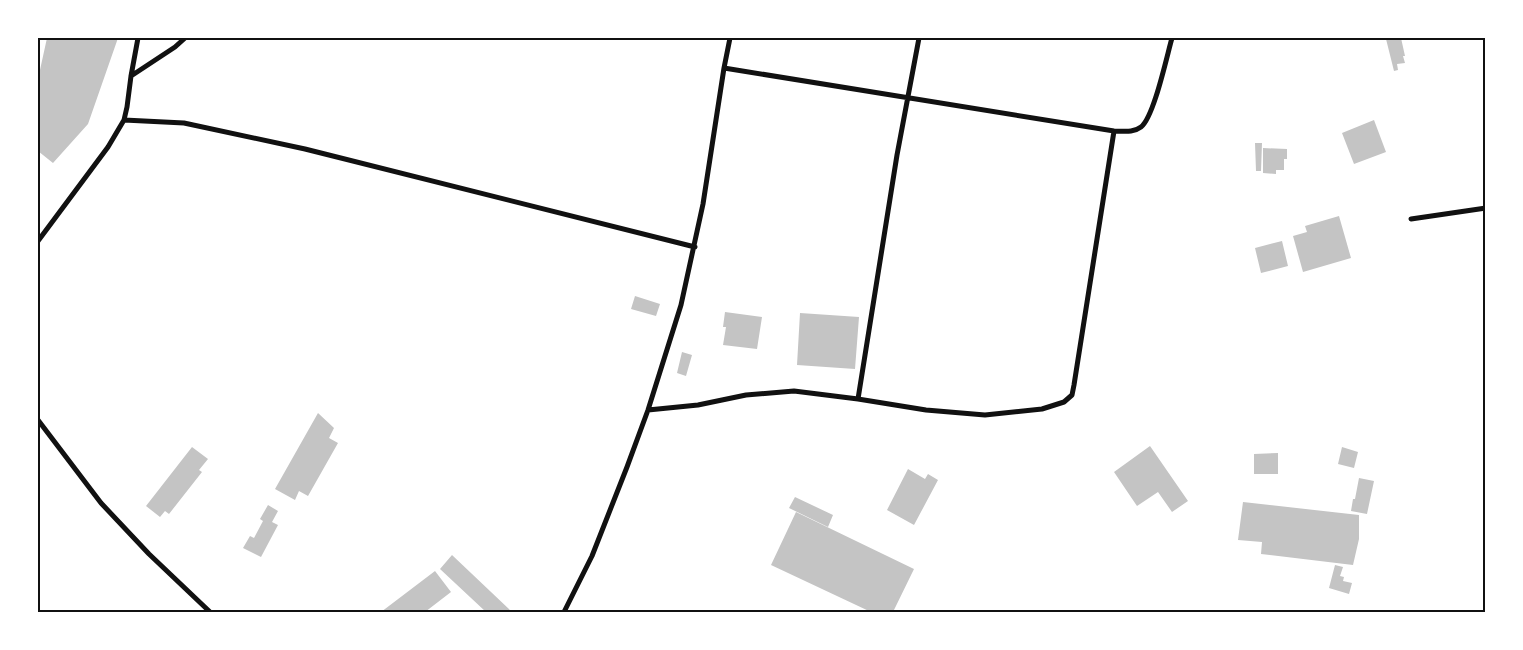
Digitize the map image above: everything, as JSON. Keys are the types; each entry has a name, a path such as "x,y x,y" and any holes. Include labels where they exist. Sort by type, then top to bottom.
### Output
{"street":[{"path":"38,241 108,147 124,120 138,38"},
{"path":"131,76 174,48 185,38"},
{"path":"564,612 592,556 648,410 681,305 703,204 730,38"},
{"path":"858,399 907,98 919,38"},
{"path":"724,68 808,80 1114,131 1132,131 1142,126 1150,115 1172,38"},
{"path":"124,120 184,123 296,147 695,247"},
{"path":"648,410 698,404 746,395 794,391 926,410 986,415 1042,409 1064,402 1072,395 1074,385 1114,131"},
{"path":"1411,219 1486,208"},
{"path":"38,420 101,503 149,554 210,612"}],"building":[{"path":"47,38 118,38 88,124 53,163 38,151 38,79"},
{"path":"1401,38 1405,56 1403,56 1405,63 1397,64 1398,70 1394,71 1386,39"},
{"path":"1374,120 1386,152 1354,164 1342,133"},
{"path":"1255,143 1262,143 1261,171 1256,171"},
{"path":"1263,148 1287,149 1287,159 1284,159 1284,170 1276,170 1276,174 1263,173"},
{"path":"1339,216 1351,258 1303,272 1293,236 1307,232 1305,226"},
{"path":"1282,241 1288,266 1261,273 1255,248"},
{"path":"635,296 660,304 656,316 631,309"},
{"path":"725,312 762,317 757,349 723,345 726,327 723,327"},
{"path":"800,313 859,317 855,369 797,365"},
{"path":"682,352 692,355 686,376 677,373"},
{"path":"318,413 334,428 329,438 338,443 308,496 299,491 295,500 275,489"},
{"path":"1150,446 1188,501 1172,512 1158,492 1137,506 1114,472"},
{"path":"192,447 208,459 199,470 202,472 169,514 165,511 160,517 146,506"},
{"path":"1342,447 1358,452 1354,468 1338,464"},
{"path":"1278,453 1278,474 1254,474 1254,454"},
{"path":"908,469 925,479 928,474 938,480 914,525 887,510"},
{"path":"1359,478 1374,481 1367,514 1351,511"},
{"path":"795,497 833,515 828,527 789,508"},
{"path":"1243,502 1359,515 1359,539 1353,565 1261,554 1262,542 1238,540"},
{"path":"268,505 278,511 272,522 278,525 261,557 243,548 250,536 254,538 263,521 260,519"},
{"path":"796,512 914,569 893,612 871,612 771,565"},
{"path":"452,555 512,612 486,612 440,569"},
{"path":"1335,565 1343,567 1340,576 1344,577 1343,581 1352,583 1349,594 1329,588"},
{"path":"435,571 451,592 425,612 381,612"}]}
